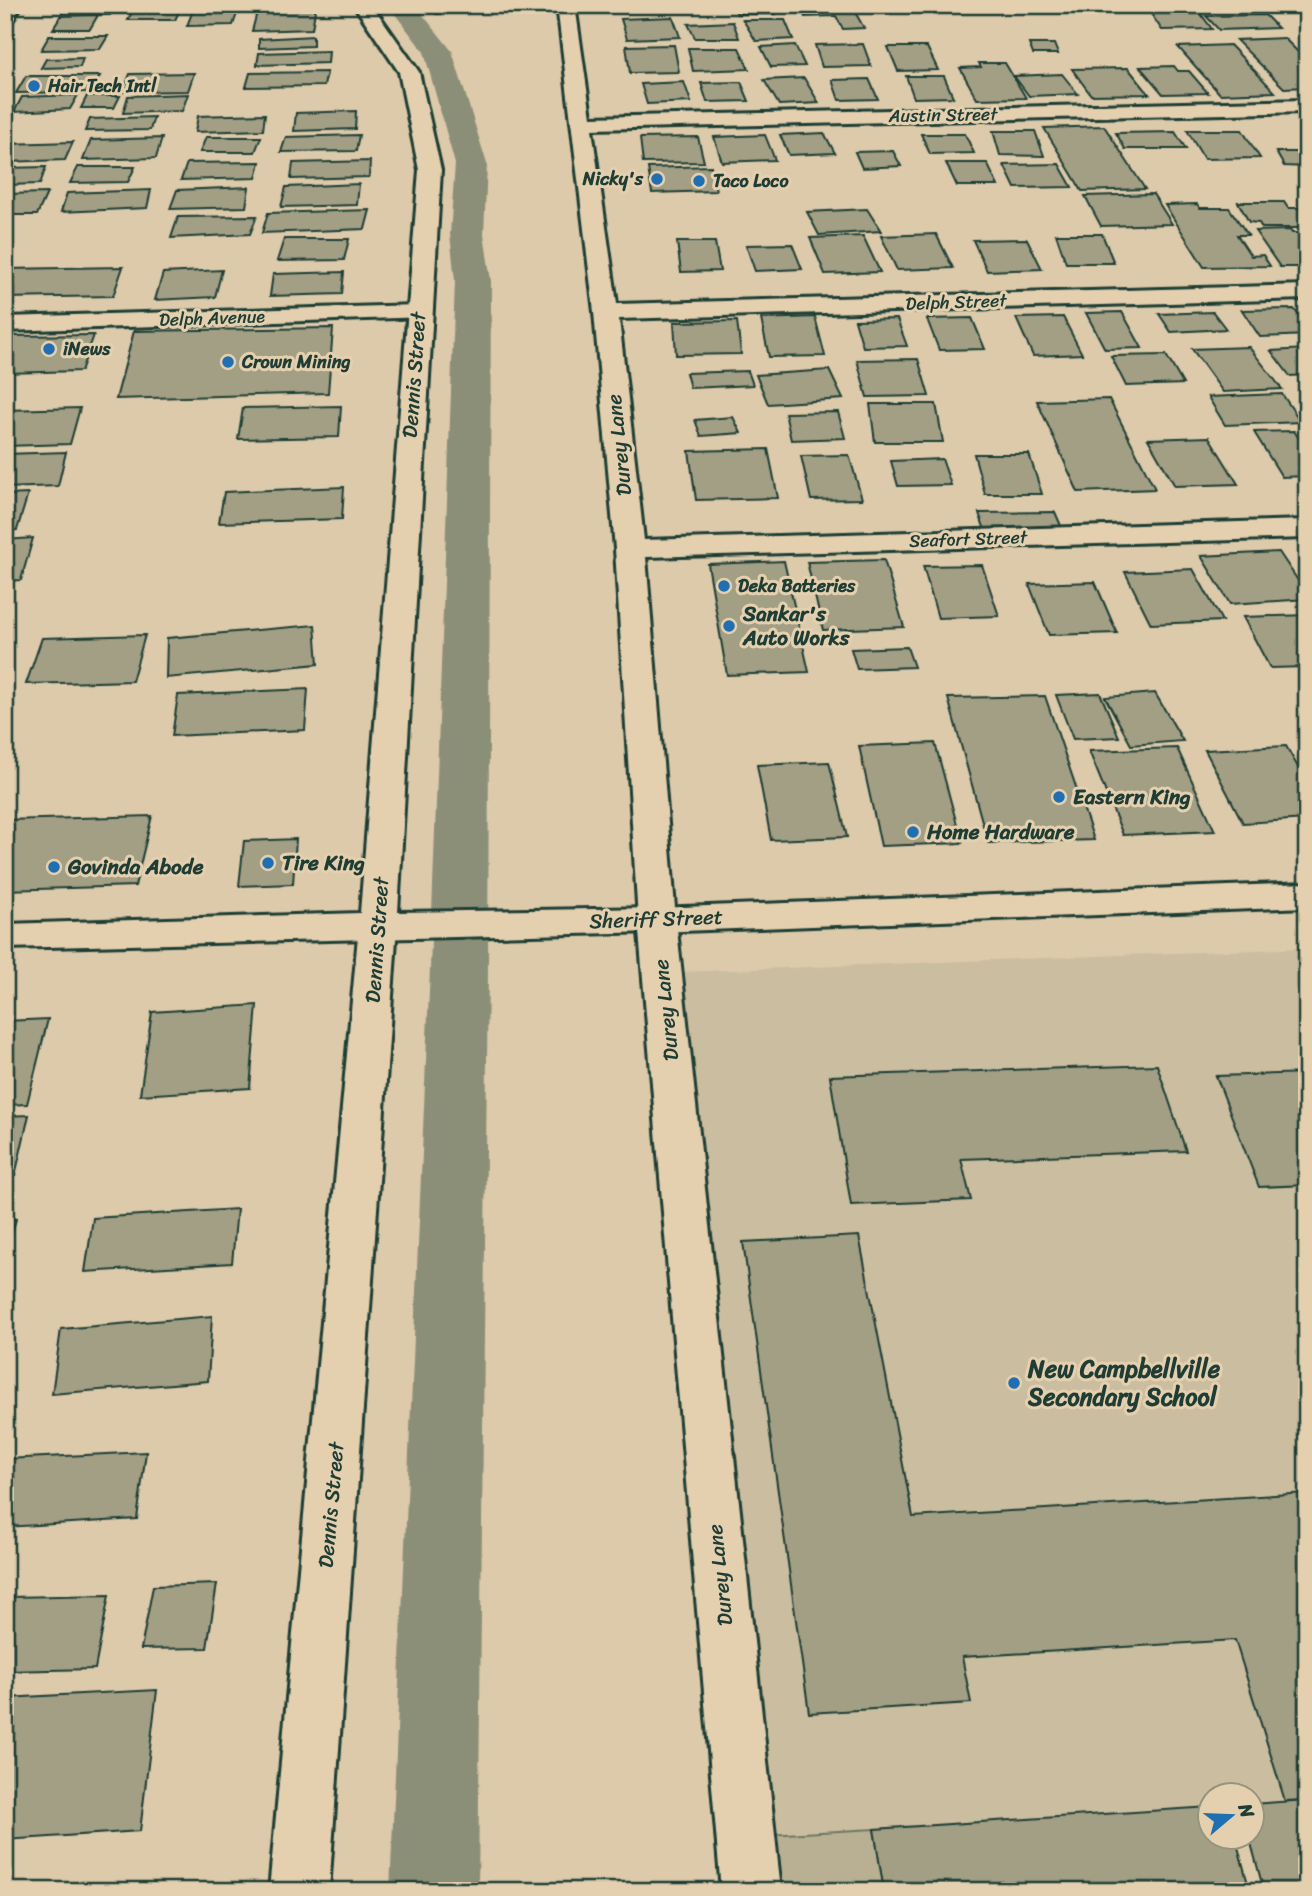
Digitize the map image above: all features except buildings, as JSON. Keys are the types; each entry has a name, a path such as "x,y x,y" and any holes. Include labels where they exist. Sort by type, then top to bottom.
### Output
{"street":[{"path":"5,19 13,5"},
{"name":"Dennis Street","path":"299,1891 378,925 418,312 430,170 409,72 363,5"},
{"name":"Durey Lane","path":"566,5 606,312 630,549 657,920 751,1891"},
{"name":"Austin Street","path":"580,123 1307,106"},
{"name":"Delph Street","path":"606,312 1307,292"},
{"name":"Delph Avenue","path":"5,324 418,312"},
{"name":"Seafort Street","path":"630,549 1307,529"},
{"name":"Sheriff Street","path":"5,936 657,920 1307,895"}],"shaded area":[{"name":"New Campbellville Secondary School","path":"1307,948 1307,1800 1266,1803 1266,1780 1196,1780 1196,1808 768,1835 681,972"},
{"path":"874,1829 884,1891 773,1891 768,1835"}],"waterway":[{"path":"401,5 438,51 471,164 467,234 473,281 459,968 434,1891"}],"place":[{"name":"Hair Tech Intl","path":"34,86"},
{"name":"Nicky's","path":"657,179"},
{"name":"Taco Loco","path":"699,181"},
{"name":"iNews","path":"49,349"},
{"name":"Crown Mining","path":"228,362"},
{"name":"Deka Batteries","path":"724,586"},
{"name":"Sankar's Auto Works","path":"729,626"},
{"name":"Eastern King","path":"1059,797"},
{"name":"Home Hardware","path":"913,832"},
{"name":"Tire King","path":"268,863"},
{"name":"Govinda Abode","path":"54,867"},
{"name":"New Campbellville Secondary School","path":"1014,1383"}]}
